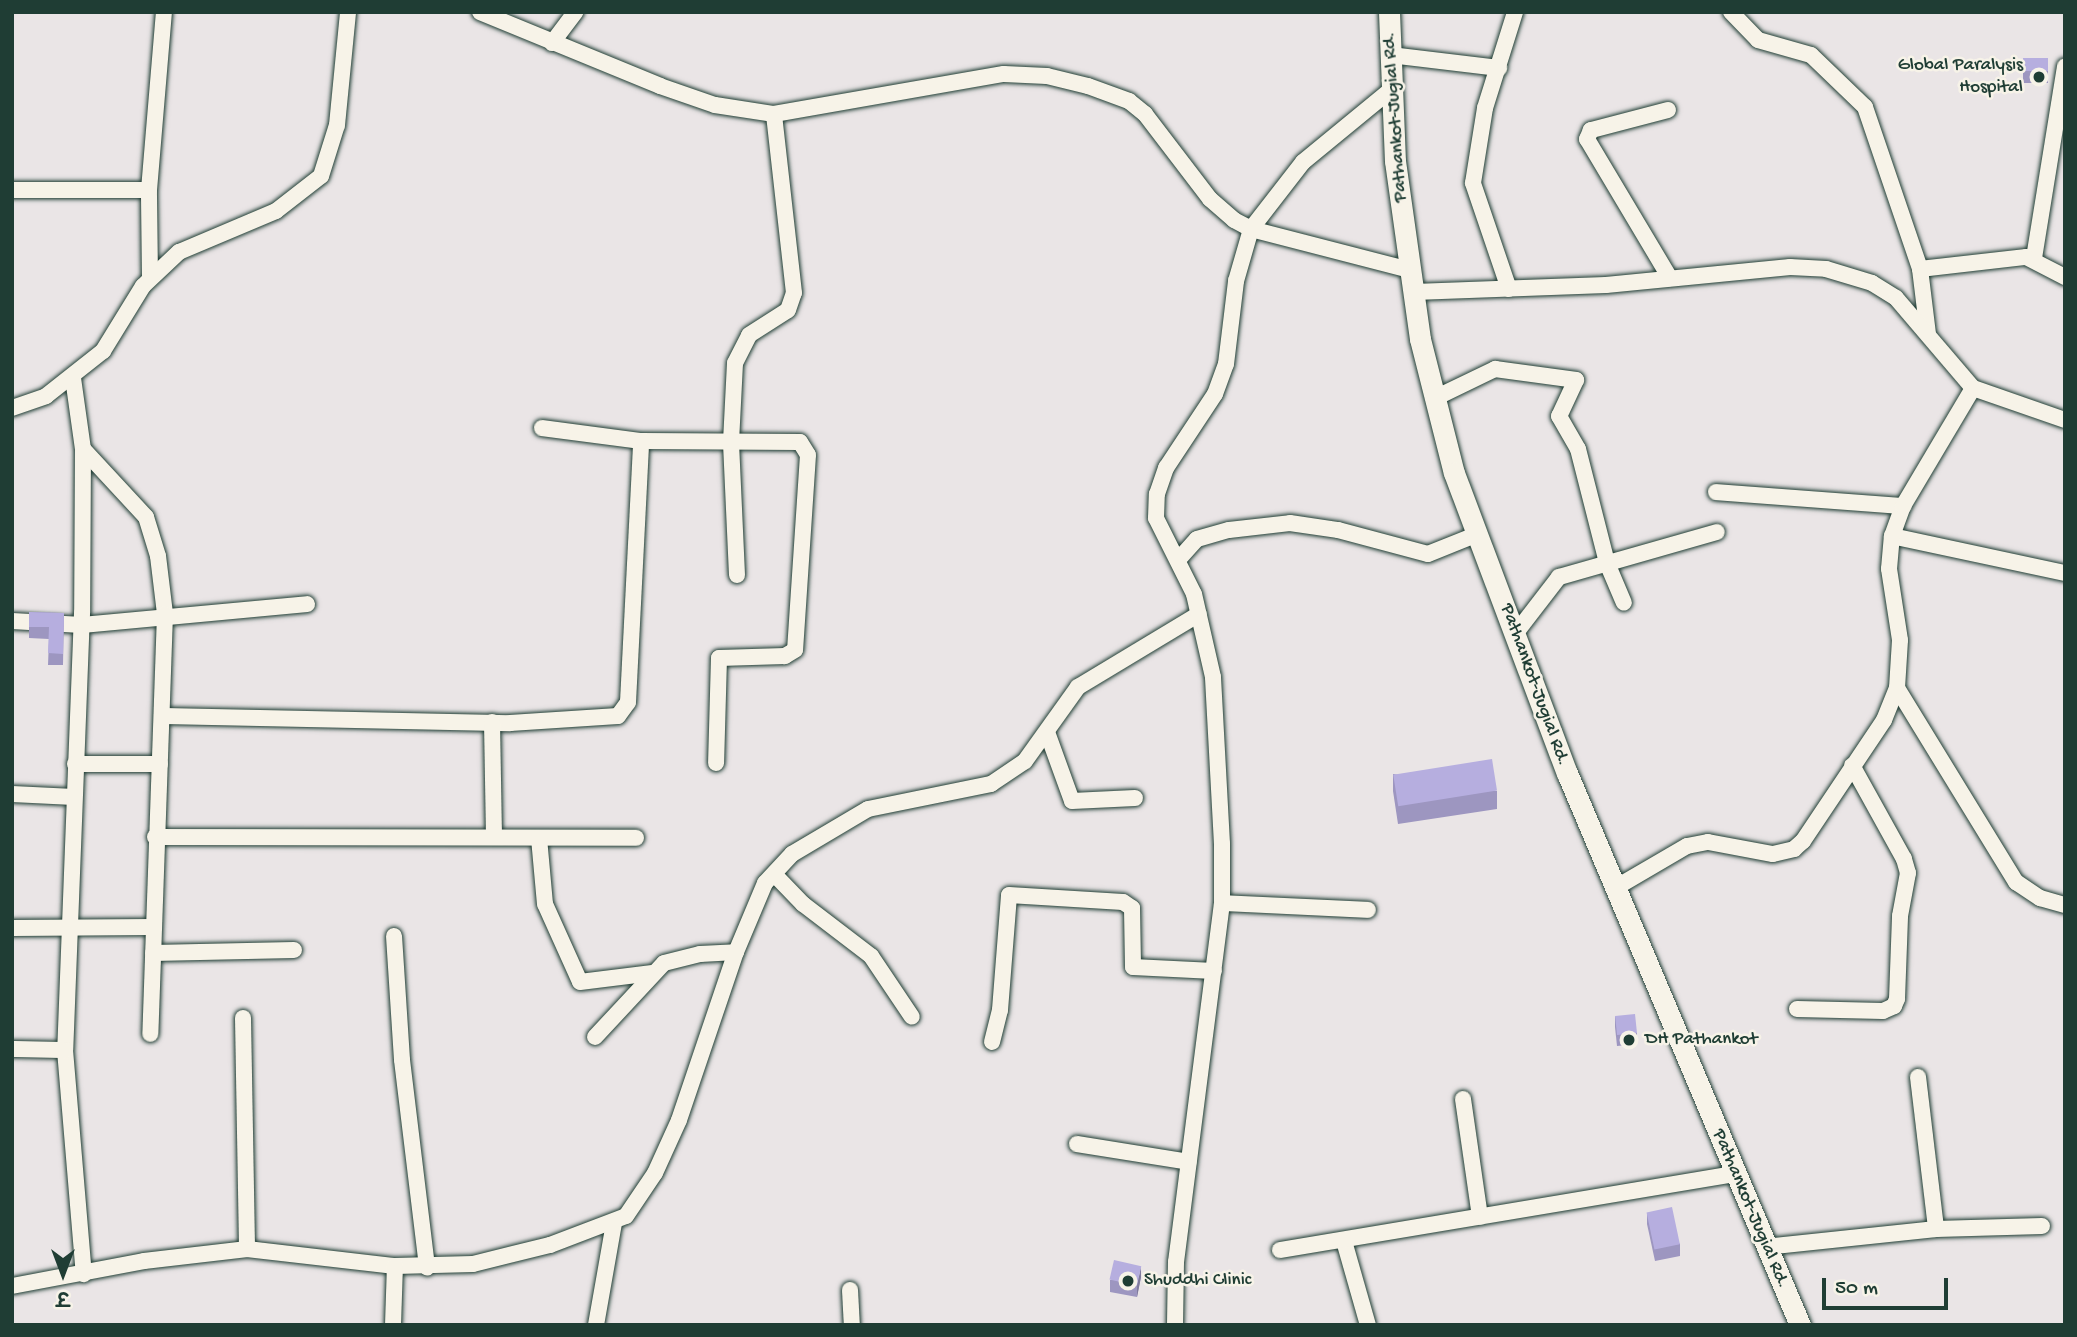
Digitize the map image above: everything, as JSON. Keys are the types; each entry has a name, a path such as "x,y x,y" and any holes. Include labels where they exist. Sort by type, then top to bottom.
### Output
{"main road":[{"name":"Pathankot-Jugial Rd.","path":"1389,12 1395,161 1410,270 1435,398 1454,473 1615,888 1800,1325"}],"street":[{"path":"150,278 149,190 164,12"},
{"path":"12,408 46,396 73,378 103,351 150,278 179,252 276,211 321,176 337,125 348,12"},
{"path":"480,12 552,43 715,105 774,114 1004,74 1046,76 1088,86 1129,101 1145,114 1210,199 1251,229 1410,270"},
{"path":"552,43 575,12"},
{"path":"1509,289 1473,183 1485,108 1515,12"},
{"path":"1731,12 1758,40 1811,55 1865,107 1920,268 1928,336"},
{"path":"1390,55 1499,68"},
{"path":"2034,258 2065,66"},
{"path":"1175,1325 1176,1262 1222,903 1217,719 1199,614 1178,560 1156,518 1160,480 1215,394 1226,364 1236,281 1251,229 1303,162 1392,89"},
{"path":"1668,110 1591,130 1587,139 1670,278"},
{"path":"737,575 731,442 735,363 742,343 788,310 794,293 774,114"},
{"path":"12,190 149,190"},
{"path":"1920,268 2034,258 2065,277"},
{"path":"1414,292 1509,289 1790,267 1837,272 1872,283 1896,298 1973,388 2065,419"},
{"path":"1435,398 1495,369 1576,380 1559,416 1578,449 1607,563 1624,603"},
{"path":"73,378 83,449 82,625 67,928 65,1050 84,1274"},
{"path":"1615,888 1700,843 1756,853 1794,849 1884,720 1897,688 1900,640 1889,569 1892,536 1903,506 1973,388"},
{"path":"542,428 641,441 800,442 808,455 795,650 785,656 719,658 716,763"},
{"path":"163,716 492,722 603,719 624,710 628,702 641,441"},
{"path":"83,449 146,517 158,556 165,614 150,1034"},
{"path":"1716,492 1903,506"},
{"path":"1178,560 1197,539 1290,523 1338,530 1428,554 1478,534"},
{"path":"1515,634 1559,576 1717,532"},
{"path":"1892,536 2065,573"},
{"path":"12,621 82,625 165,614 307,604"},
{"path":"12,1286 144,1261 247,1249 427,1268 507,1258 614,1223 640,1201 655,1173 679,1120 736,952 765,883 792,854 868,809 990,785 1025,761 1078,687 1199,614"},
{"path":"1897,688 2016,882 2040,898 2065,905"},
{"path":"492,722 494,837"},
{"path":"1046,732 1072,801 1135,798"},
{"path":"75,764 160,764"},
{"path":"1797,1009 1883,1012 1894,1006 1897,999 1900,916 1908,873 1905,859 1852,765"},
{"path":"12,794 74,797"},
{"path":"155,837 636,838"},
{"path":"539,838 545,904 579,982 652,973"},
{"path":"774,874 803,904 871,956 912,1017"},
{"path":"992,1042 1000,1010 1009,895 1123,902 1132,908 1133,967 1214,971"},
{"path":"1222,903 1368,910"},
{"path":"12,928 153,927"},
{"path":"394,936 402,1060 427,1268"},
{"path":"153,953 294,950"},
{"path":"595,1037 652,973 676,959 736,952"},
{"path":"243,1018 247,1249"},
{"path":"12,1049 65,1050"},
{"path":"1918,1077 1936,1229"},
{"path":"1463,1100 1480,1217"},
{"path":"1077,1144 1189,1162"},
{"path":"1280,1250 1734,1174"},
{"path":"596,1325 614,1223"},
{"path":"1765,1247 1936,1229 2042,1226"},
{"path":"1344,1241 1368,1325"},
{"path":"393,1325 394,1266"},
{"path":"850,1290 852,1325"}],"building":[{"path":"2023,58 2048,58 2048,71 2023,71"},
{"path":"29,612 64,613 63,654 48,653 49,627 29,627"},
{"path":"1492,759 1497,791 1398,806 1393,775"},
{"path":"1635,1014 1637,1033 1617,1035 1615,1016"},
{"path":"1672,1207 1680,1244 1654,1250 1647,1212"},
{"path":"1114,1260 1141,1266 1137,1286 1110,1279"}],"place":[{"name":"Global Paralysis Hospital","path":"2039,77"},
{"name":"DH Pathankot","path":"1629,1040"},
{"name":"Shuddhi Clinic","path":"1128,1281"}]}
